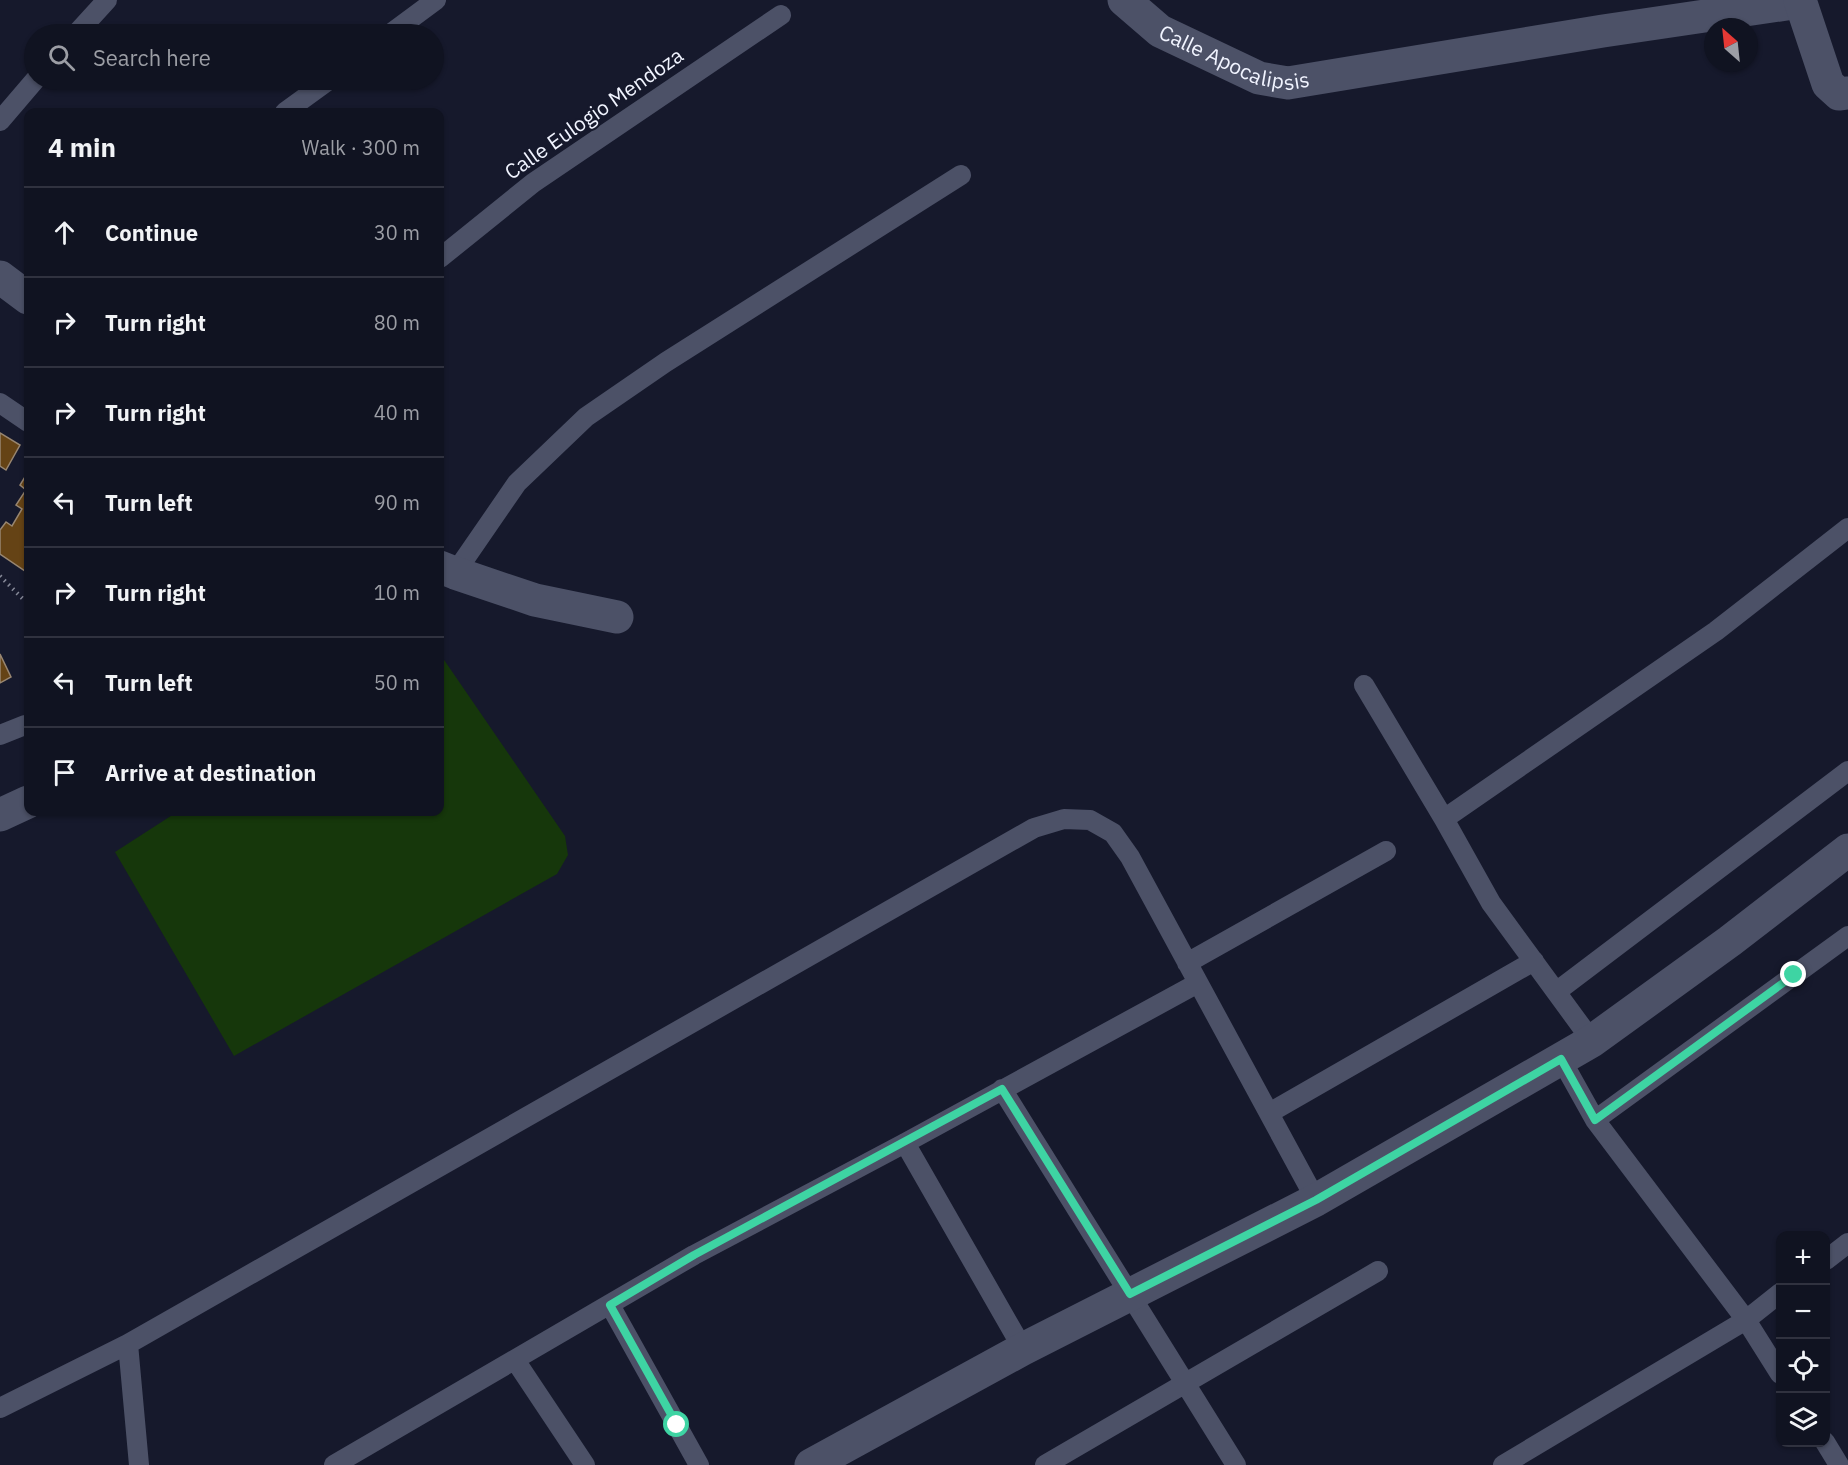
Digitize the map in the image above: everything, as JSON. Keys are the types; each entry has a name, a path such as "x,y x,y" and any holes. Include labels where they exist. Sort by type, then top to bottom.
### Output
{"street":[{"name":"Calle Apocalipsis","path":"1124,0 1160,31 1259,78 1288,83 1800,1"},
{"path":"1800,1 1828,84 1839,94 1848,93"},
{"path":"0,278 24,295"},
{"path":"447,570 535,600 617,617"},
{"path":"0,815 24,804"},
{"path":"810,1465 1023,1349 1316,1200 1592,1041 1730,941 1848,850"}],"lane":[{"path":"85,24 108,0"},
{"path":"404,24 436,0"},
{"name":"Calle Eulogio Mendoza","path":"444,255 532,183 781,15"},
{"path":"0,121 26,90"},
{"path":"291,108 316,90"},
{"path":"447,570 517,483 586,417 666,362 961,175"},
{"path":"0,403 24,419"},
{"path":"1444,819 1716,631 1848,528"},
{"path":"1364,685 1491,903 1592,1041"},
{"path":"0,735 24,725"},
{"path":"1557,992 1848,771"},
{"path":"0,1408 128,1344 1034,828 1064,819 1090,820 1113,832 1130,857 1316,1200"},
{"path":"1187,963 1386,851"},
{"path":"1595,1120 1848,936"},
{"path":"1269,1113 1533,961"},
{"path":"334,1465 694,1255 1198,983"},
{"path":"1561,1059 1595,1120 1746,1320 1776,1368"},
{"path":"1002,1089 1236,1465"},
{"path":"905,1143 1023,1349"},
{"path":"1830,1257 1848,1243"},
{"path":"1045,1465 1378,1271"},
{"path":"1503,1465 1746,1320 1776,1296"},
{"path":"610,1305 699,1465"},
{"path":"128,1344 139,1465"},
{"path":"515,1360 585,1465"},
{"path":"1828,1447 1839,1465"}],"path":[{"path":"0,576 24,600"}],"green space":[{"path":"444,660 565,836 568,855 557,874 234,1056 115,852 171,816 444,816"}],"building":[{"path":"0,433 20,445 6,470 0,466"},
{"path":"24,493 24,570 0,554 0,530 6,522 12,526 22,509 16,505"},
{"path":"0,654 11,677 0,683"}],"route":[{"path":"677,1425 610,1305 694,1255 1002,1089 1130,1294 1316,1200 1561,1059 1595,1120 1794,975"}]}
